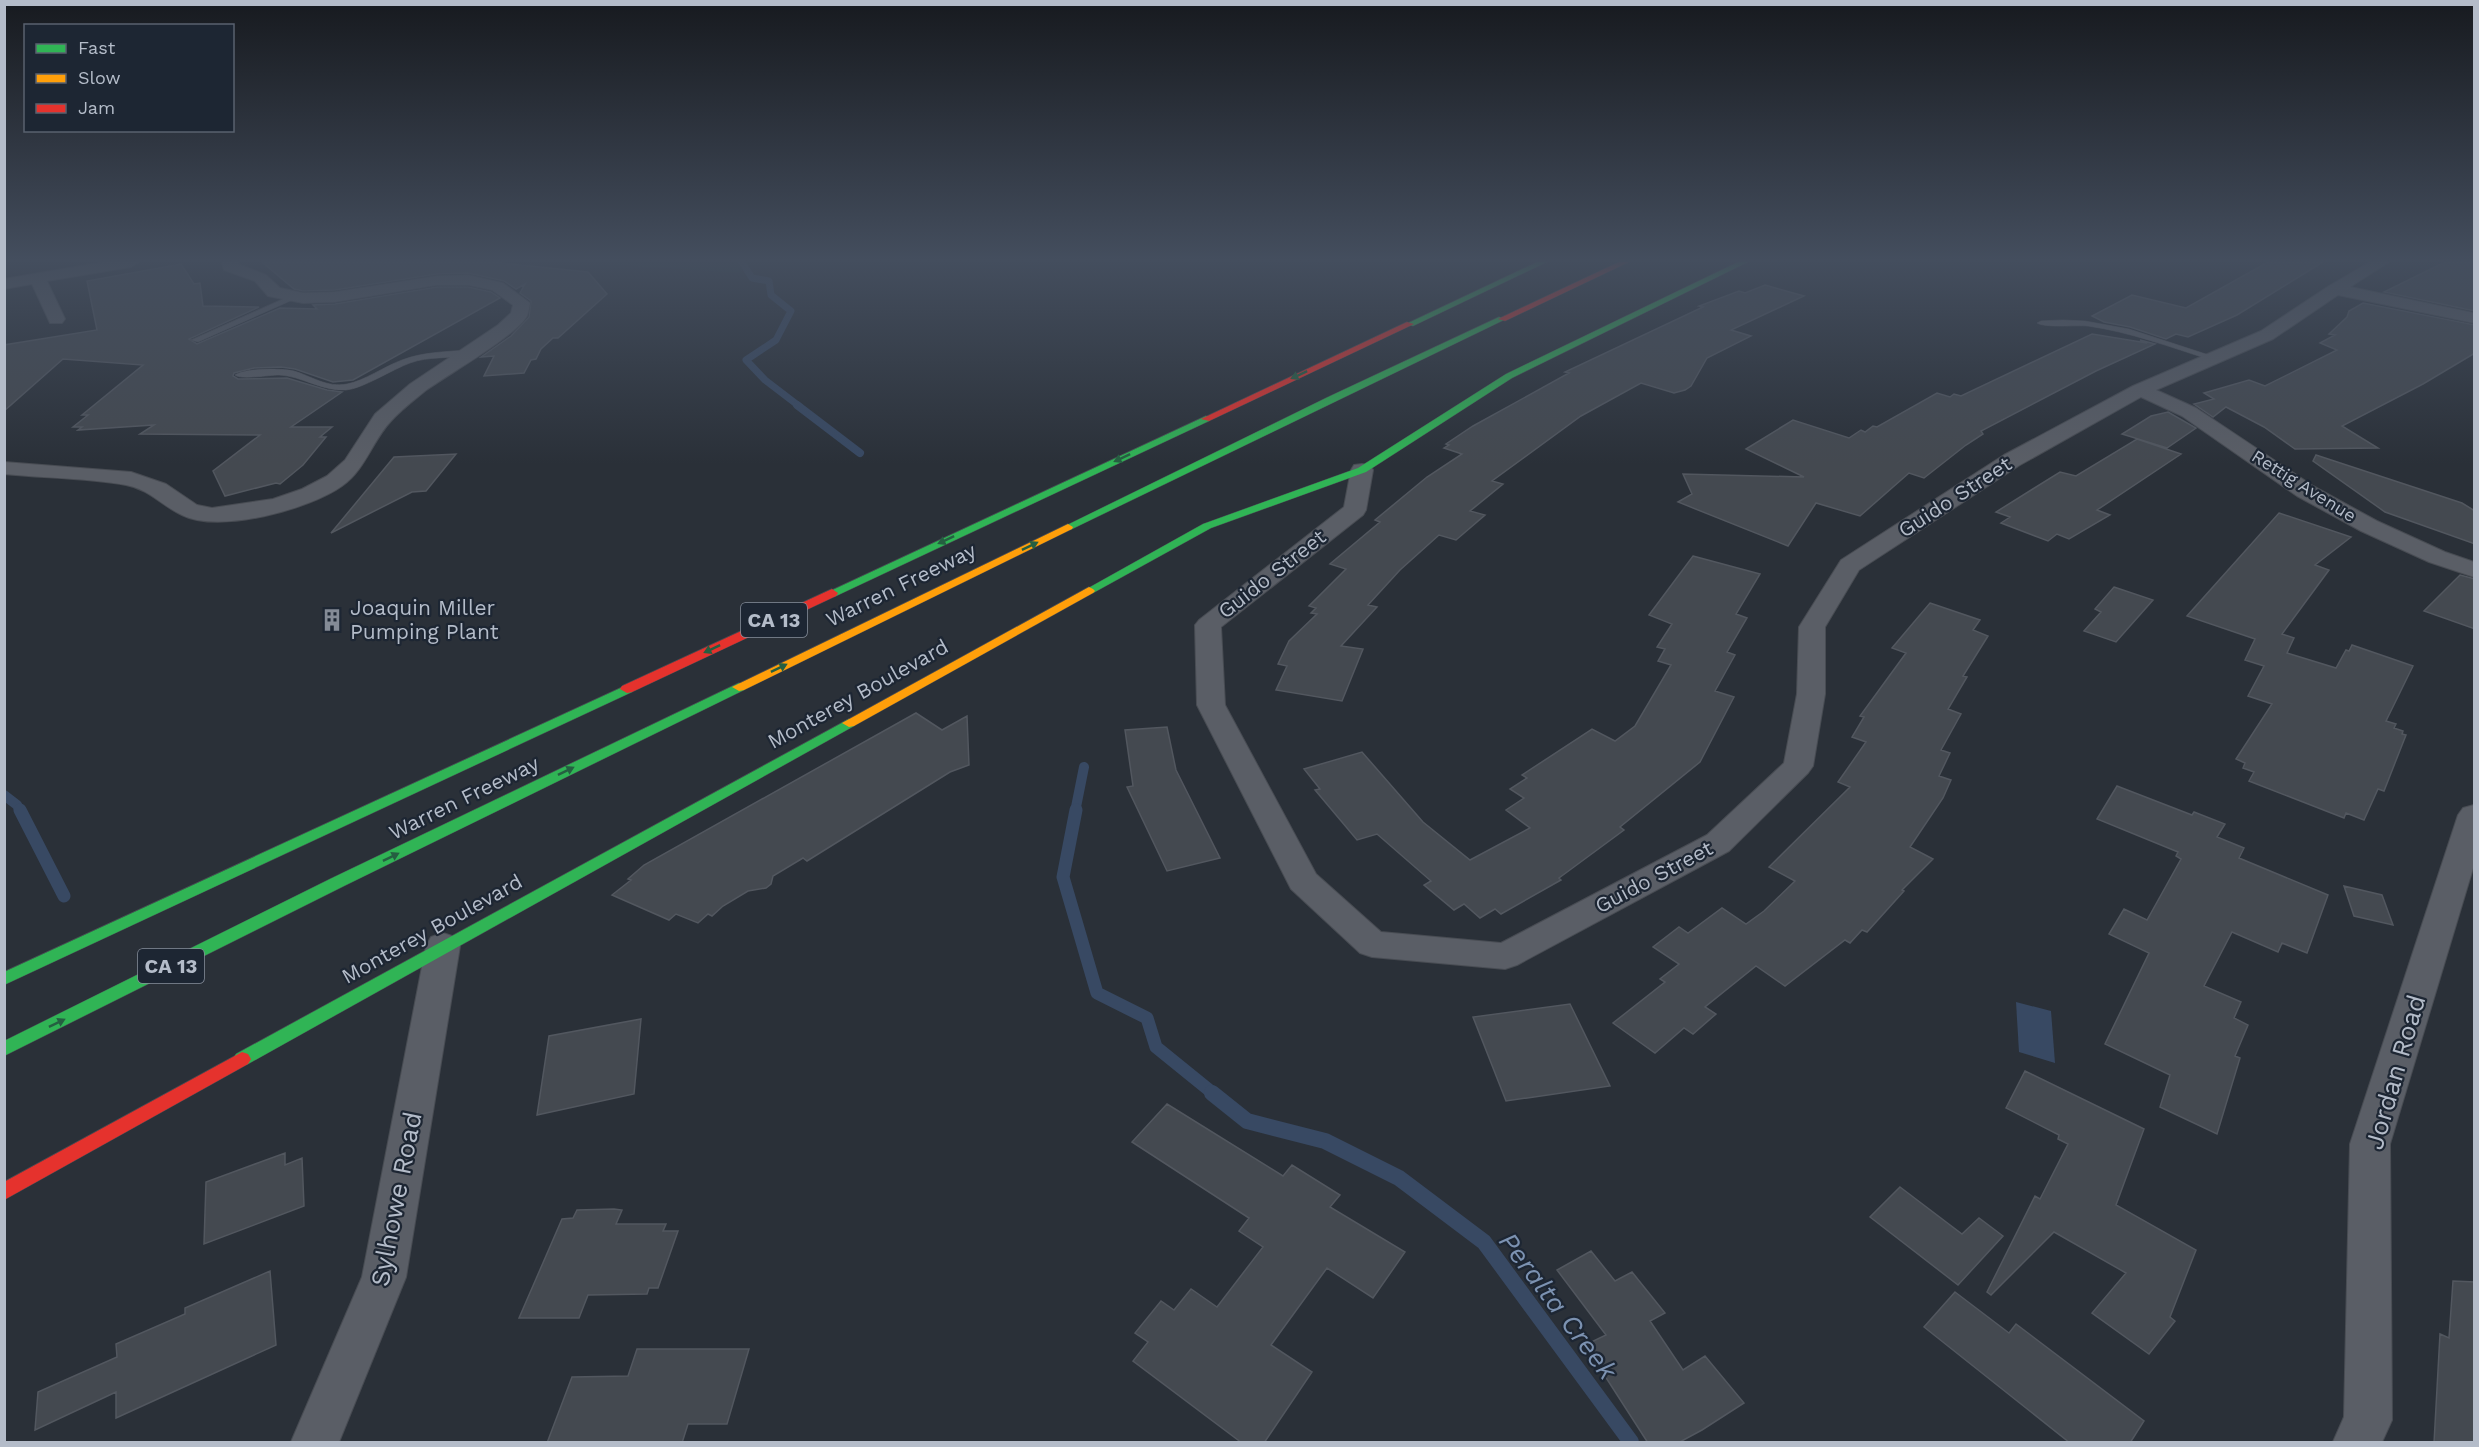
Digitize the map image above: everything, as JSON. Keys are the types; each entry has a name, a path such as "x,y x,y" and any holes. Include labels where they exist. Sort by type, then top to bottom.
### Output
{"main road":[{"name":"Warren Freeway","path":"4,979 1397,330"},
{"name":"Warren Freeway","path":"4,1049 338,882 1341,394 1480,330"},
{"name":"Monterey Boulevard","path":"4,1192 443,946 1208,526 1362,470 1509,376 1605,330"},
{"path":"67,1033 338,882"}],"street":[{"path":"4,468 131,479 158,489 190,511 212,515 278,506 310,494 335,481 353,464 382,418 417,388 503,330"},
{"name":"Guido Street","path":"1362,470 1355,510 1208,625 1211,705 1303,881 1372,944 1505,956 1718,843 1798,766 1811,694 1812,627 1850,565 2012,460 2140,390 2275,330"},
{"name":"Rettig Avenue","path":"2140,390 2189,412 2305,491 2369,526 2475,570"},
{"name":"Jordan Road","path":"2357,1443 2368,1420 2370,1144 2475,815"},
{"name":"Sylhowe Road","path":"315,1443 384,1277 443,946"}],"lane":[{"path":"195,340 219,330"},
{"path":"2117,330 2214,358"},
{"path":"239,375 265,372 291,373 324,386 348,387 407,361 430,355 466,353"}],"water":[{"path":"2016,1002 2051,1011 2055,1063 2019,1052"}],"building":[{"path":"97,330 210,330 189,339 197,344 230,330 443,330 353,380 333,382 295,369 281,367 254,368 234,373 233,376 238,379 287,378 342,392 291,427 332,427 320,437 326,437 303,465 280,484 276,483 225,496 213,471 260,435 140,434 154,425 78,430 82,427 73,427 88,415 82,415 143,365 63,359 4,411 4,345"},
{"path":"517,330 567,330 541,349 536,359 531,360 524,373 484,376 494,356 481,357"},
{"path":"1655,330 1732,330 1751,336 1707,358 1691,386 1685,390 1674,393 1641,383 1581,416 1492,481 1503,484 1470,511 1485,515 1456,540 1439,535 1400,570 1368,605 1377,607 1341,646 1363,649 1342,701 1276,690 1287,666 1278,664 1289,641 1317,614 1311,613 1316,608 1309,606 1346,569 1330,564 1380,522 1375,520 1427,477 1462,454 1444,448 1449,445 1446,444 1473,426 1569,373 1565,372"},
{"path":"2138,330 2205,330 2188,337 2176,334 2166,339"},
{"path":"2334,330 2475,330 2475,353 2423,384 2342,426 2378,448 2295,449 2264,427 2226,407 2213,417 2194,404 2214,399 2204,393 2249,380 2265,386 2337,350 2320,343 2335,335 2329,334"},
{"path":"2092,334 2155,344 2096,371 1981,431 1983,434 1924,478 1909,473 1860,516 1816,503 1788,546 1678,502 1692,494 1683,474 1804,477 1746,449 1793,420 1849,438 1861,430 1865,432 1873,426 1877,427 1937,393 1950,397 1954,394 1961,396"},
{"path":"2168,412 2196,428 2167,448 2122,434 2151,416"},
{"path":"2137,439 2181,454 2097,510 2110,515 2069,539 2057,534 2048,541 2001,523 2010,517 1996,512 2060,472 2076,476"},
{"path":"456,454 426,491 412,492 331,533 394,457"},
{"path":"2316,455 2462,503 2475,511 2475,544 2385,512 2313,461"},
{"path":"2279,513 2351,537 2315,565 2329,570 2282,634 2294,638 2287,653 2336,668 2346,650 2349,651 2352,645 2413,666 2386,721 2396,724 2394,728 2403,731 2402,734 2406,735 2384,791 2378,789 2364,820 2346,813 2344,818 2249,781 2254,772 2243,768 2245,763 2236,759 2272,704 2248,696 2264,666 2245,660 2255,639 2187,616"},
{"path":"1693,556 1760,574 1736,614 1747,618 1727,652 1735,655 1715,691 1734,697 1700,762 1620,827 1624,830 1559,878 1561,880 1501,914 1495,909 1480,918 1464,904 1454,910 1424,885 1431,881 1377,834 1357,840 1315,790 1320,789 1304,769 1362,752 1423,822 1470,860 1530,828 1506,810 1524,798 1510,789 1527,778 1522,775 1592,729 1615,741 1635,726 1671,665 1658,661 1665,649 1657,647 1672,624 1649,615"},
{"path":"2460,575 2475,579 2475,629 2424,611"},
{"path":"2114,587 2153,600 2116,642 2084,631 2101,612 2095,609"},
{"path":"1930,603 1980,620 1973,630 1988,636 1963,676 1967,677 1948,709 1961,714 1941,750 1950,753 1939,776 1951,780 1943,798 1910,847 1933,859 1902,890 1904,891 1867,932 1862,930 1850,943 1845,940 1785,986 1756,966 1705,1007 1716,1014 1693,1034 1684,1028 1655,1053 1613,1023 1665,982 1660,979 1679,964 1653,947 1679,927 1688,933 1722,908 1746,924 1764,911 1795,881 1769,867 1850,787 1838,782 1866,742 1852,737 1864,717 1860,716 1906,653 1892,648"},
{"path":"916,713 942,730 967,716 969,765 950,772 807,861 803,858 773,876 771,884 766,888 748,891 723,906 712,916 708,914 698,923 676,914 669,920 612,895 631,880 628,879 644,865"},
{"path":"1167,727 1176,770 1220,858 1167,871 1127,787 1133,786 1125,730"},
{"path":"2117,786 2192,815 2194,812 2225,824 2217,837 2244,848 2239,858 2328,895 2307,953 2282,943 2278,952 2232,932 2204,986 2241,1002 2234,1018 2248,1025 2235,1056 2240,1058 2217,1134 2160,1107 2170,1075 2105,1044 2149,953 2109,934 2124,909 2147,920 2181,859 2176,856 2178,852 2097,819"},
{"path":"2344,886 2382,895 2393,925 2354,916"},
{"path":"1570,1004 1610,1086 1506,1101 1473,1017"},
{"path":"641,1019 634,1094 537,1115 549,1036"},
{"path":"2025,1071 2144,1129 2116,1205 2196,1250 2170,1317 2175,1321 2149,1354 2092,1313 2126,1273 2054,1232 1991,1295 1987,1292 2035,1196 2040,1199 2068,1144 2058,1139 2059,1135 2006,1108"},
{"path":"1167,1104 1283,1176 1292,1165 1340,1195 1330,1207 1405,1252 1373,1298 1327,1268 1271,1345 1312,1372 1264,1443 1242,1443 1133,1361 1148,1342 1135,1333 1161,1301 1174,1310 1191,1289 1217,1307 1263,1247 1239,1231 1249,1218 1132,1142"},
{"path":"285,1153 285,1165 302,1158 304,1206 204,1244 206,1182"},
{"path":"1900,1187 1962,1234 1979,1218 2003,1236 1958,1285 1870,1217"},
{"path":"577,1210 622,1210 616,1224 666,1224 663,1231 678,1231 658,1288 649,1288 647,1294 588,1295 579,1318 519,1318 562,1219 573,1218"},
{"path":"1591,1251 1615,1281 1632,1272 1665,1313 1650,1321 1683,1370 1705,1356 1744,1403 1678,1443 1648,1443 1585,1345 1606,1335 1557,1270"},
{"path":"270,1271 276,1345 116,1418 116,1392 35,1430 38,1392 117,1357 116,1344 185,1314 185,1308"},
{"path":"2453,1281 2475,1282 2475,1443 2434,1443 2440,1334 2449,1338"},
{"path":"1955,1292 2009,1333 2016,1324 2144,1421 2130,1443 2070,1443 1924,1327"},
{"path":"637,1349 749,1349 727,1424 688,1424 682,1443 547,1443 572,1377 628,1376"}],"waterway":[{"name":"Peralta Creek","path":"781,330 776,340 746,360 765,380 799,406"},
{"name":"Peralta Creek","path":"797,405 860,453"},
{"name":"Peralta Creek","path":"1075,812 1084,767"},
{"path":"4,795 17,805 21,812"},
{"path":"20,810 64,896"},
{"name":"Peralta Creek","path":"1076,810 1063,877 1097,993 1147,1018 1156,1047 1214,1094"},
{"name":"Peralta Creek","path":"1212,1093 1247,1121 1325,1141 1399,1178 1484,1242 1631,1442"}],"traffic: fast":[{"path":"1068,527 1479,330"},
{"path":"1089,591 1207,526 1362,470 1509,376 1605,330"},
{"path":"832,593 1206,419"},
{"path":"4,1049 338,882 739,687"},
{"path":"4,979 627,689"},
{"path":"242,1059 849,723"}],"traffic: slow":[{"path":"739,687 1068,527"},
{"path":"849,723 1089,591"}],"traffic: jam":[{"path":"1206,419 1398,330"},
{"path":"627,689 832,593"},
{"path":"4,1192 242,1059"}],"place":[{"name":"Joaquin Miller Pumping Plant","path":"332,620"}]}
